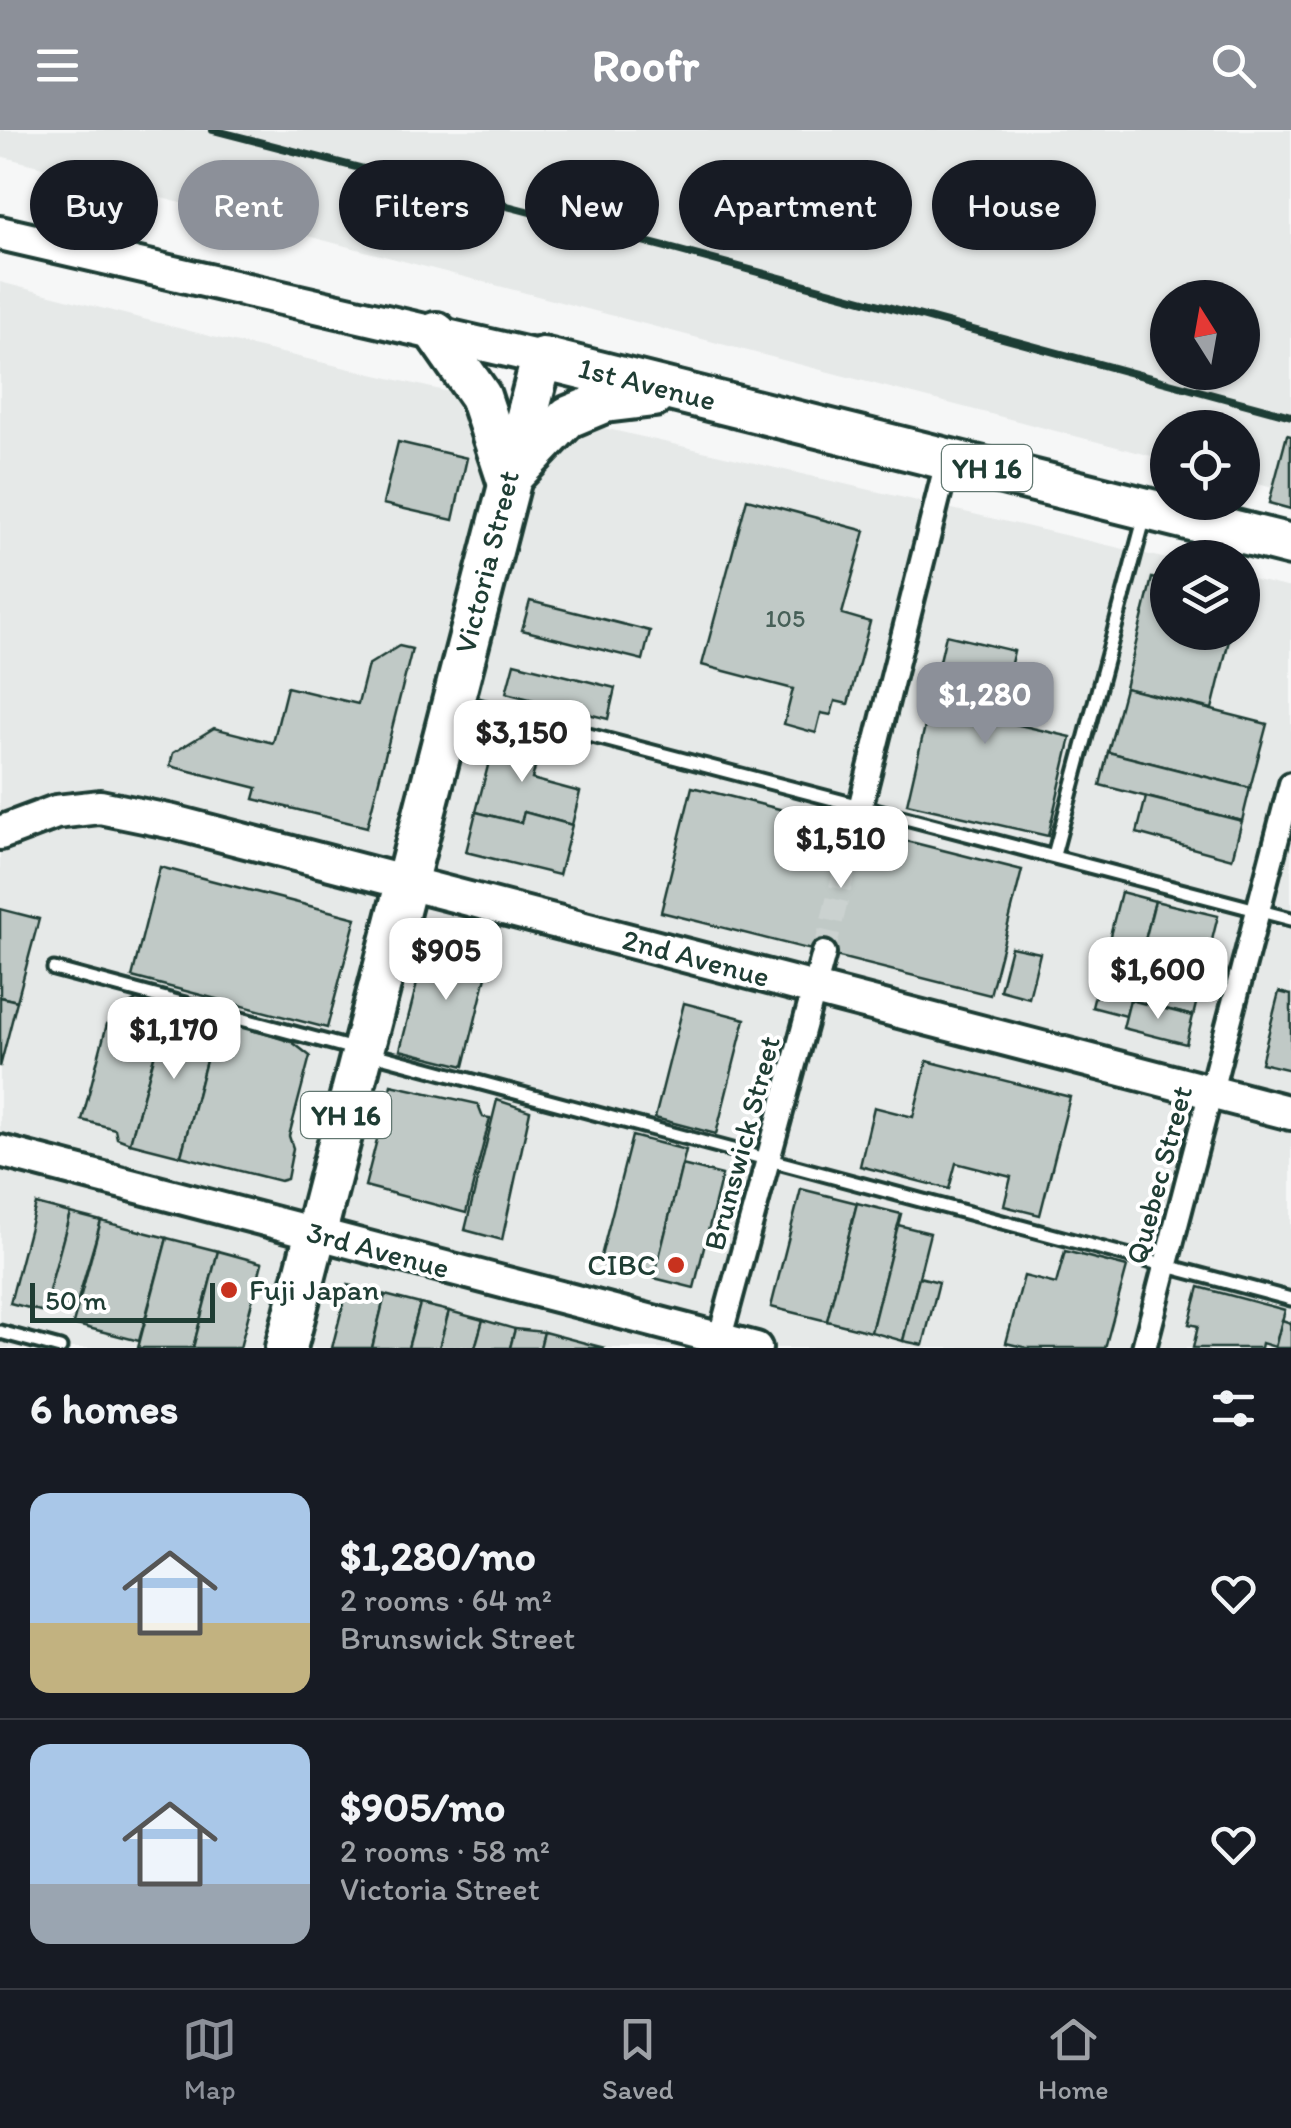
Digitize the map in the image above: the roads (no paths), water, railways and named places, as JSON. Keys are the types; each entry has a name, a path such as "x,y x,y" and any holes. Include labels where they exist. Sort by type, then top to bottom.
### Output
{"highway":[{"path":"436,333 480,396 508,482 568,418 604,402 683,393"},
{"name":"1st Avenue","path":"542,358 1291,545"},
{"name":"Victoria Street","path":"286,1348 542,358"}],"main road":[{"name":"1st Avenue","path":"0,232 542,358"},
{"name":"2nd Avenue","path":"0,833 56,812 100,808 173,822 1291,1113"}],"street":[{"path":"855,828 948,458"},
{"name":"Quebec Street","path":"1144,1348 1291,784"},
{"name":"Brunswick Street","path":"719,1343 824,953"},
{"name":"3rd Avenue","path":"0,1152 719,1343 756,1348"}],"lane":[{"path":"1054,854 1147,508"},
{"path":"453,699 1054,854 1291,920"},
{"path":"54,969 1291,1299"},
{"path":"0,1332 60,1348"}],"tunnel":[{"path":"824,953 855,828"}],"railway":[{"path":"213,130 1291,416"}],"place":[{"name":"CIBC","path":"676,1265"},
{"name":"Fuji Japan","path":"229,1290"}]}
